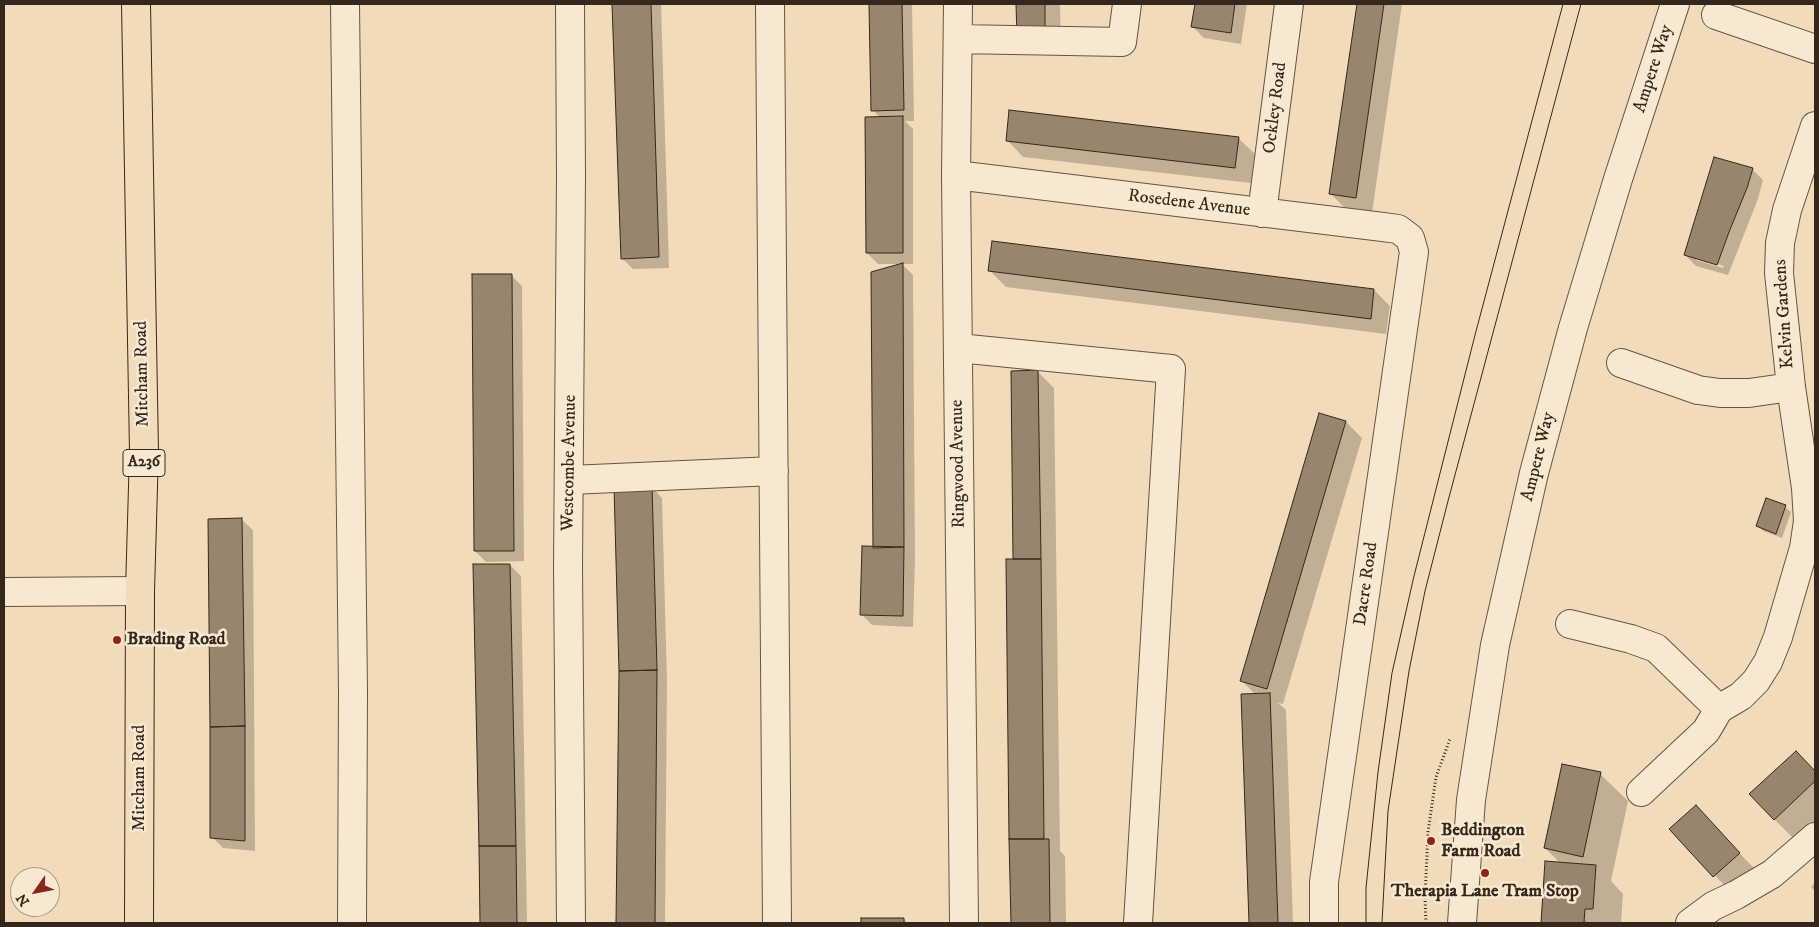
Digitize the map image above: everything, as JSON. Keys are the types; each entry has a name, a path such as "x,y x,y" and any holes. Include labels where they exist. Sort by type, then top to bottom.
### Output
{"main road":[{"name":"Mitcham Road","path":"136,4 144,452 140,591 140,923"}],"street":[{"path":"345,4 353,672 352,923"},
{"name":"Westcombe Avenue","path":"570,4 570,480 568,577 571,923"},
{"path":"770,4 777,923"},
{"name":"Ringwood Avenue","path":"958,4 956,175 964,923"},
{"path":"958,38 1122,42 1127,4"},
{"name":"Ockley Road","path":"1262,213 1289,4"},
{"name":"Ampere Way","path":"1462,923 1471,800 1495,645 1534,473 1576,319 1618,179 1675,4"},
{"path":"1716,15 1815,49"},
{"name":"Kelvin Gardens","path":"1719,708 1741,696 1756,681 1768,662 1778,637 1804,548 1808,521 1806,496 1791,387 1779,273 1780,243 1787,210 1815,126"},
{"name":"Rosedene Avenue","path":"956,175 1398,230 1410,238 1413,246"},
{"name":"Dacre Road","path":"1324,923 1324,882 1407,301 1413,246"},
{"path":"958,348 1172,369 1138,923"},
{"name":"Kelvin Gardens","path":"1621,363 1698,390 1748,393 1791,387"},
{"path":"570,480 774,472"},
{"path":"4,592 140,591"},
{"path":"1570,624 1632,639 1656,648 1719,708 1706,731 1641,792"},
{"path":"1690,923 1712,906 1736,895 1772,874 1815,837"}],"path":[{"path":"1426,923 1428,832 1436,777"}],"building":[{"path":"612,4 651,4 659,257 621,259"},
{"path":"869,4 902,4 904,110 871,111"},
{"path":"1016,4 1045,4 1045,36 1017,37"},
{"path":"1195,4 1235,4 1231,33 1191,27"},
{"path":"1357,4 1384,4 1356,198 1329,194"},
{"path":"1009,110 1239,137 1235,168 1006,141"},
{"path":"903,116 903,253 866,253 865,117"},
{"path":"1714,157 1753,168 1717,265 1684,255"},
{"path":"992,241 1374,289 1371,319 988,271"},
{"path":"903,263 904,547 873,548 871,272"},
{"path":"472,274 512,274 514,551 474,551"},
{"path":"1038,370 1041,559 1013,559 1011,371"},
{"path":"1319,413 1346,421 1267,689 1240,681"},
{"path":"652,485 657,670 619,671 614,487"},
{"path":"1766,498 1786,505 1776,534 1756,526"},
{"path":"242,518 245,726 210,727 208,519"},
{"path":"862,546 904,547 903,616 860,615"},
{"path":"1006,559 1041,559 1044,839 1009,839"},
{"path":"473,564 510,564 516,846 479,846"},
{"path":"657,670 655,923 616,923 619,671"},
{"path":"1270,693 1278,923 1249,923 1241,694"},
{"path":"245,726 245,841 210,838 210,727"},
{"path":"1796,751 1815,771 1815,781 1774,820 1749,794"},
{"path":"1562,764 1601,772 1583,857 1544,848"},
{"path":"1696,805 1740,853 1713,877 1669,829"},
{"path":"1009,839 1049,839 1050,923 1011,923"},
{"path":"479,846 516,846 517,923 480,923"},
{"path":"1545,861 1596,865 1593,909 1585,909 1584,922 1592,923 1541,923"},
{"path":"861,918 904,918 904,923 861,923"}],"tram line":[{"path":"1366,923 1366,888 1378,772 1392,673 1414,576 1475,335 1563,4"},
{"path":"1382,923 1388,811 1409,671 1425,591 1581,4"}],"place":[{"name":"Brading Road","path":"117,640"},
{"name":"Beddington Farm Road","path":"1431,841"},
{"name":"Therapia Lane Tram Stop","path":"1485,873"}]}
